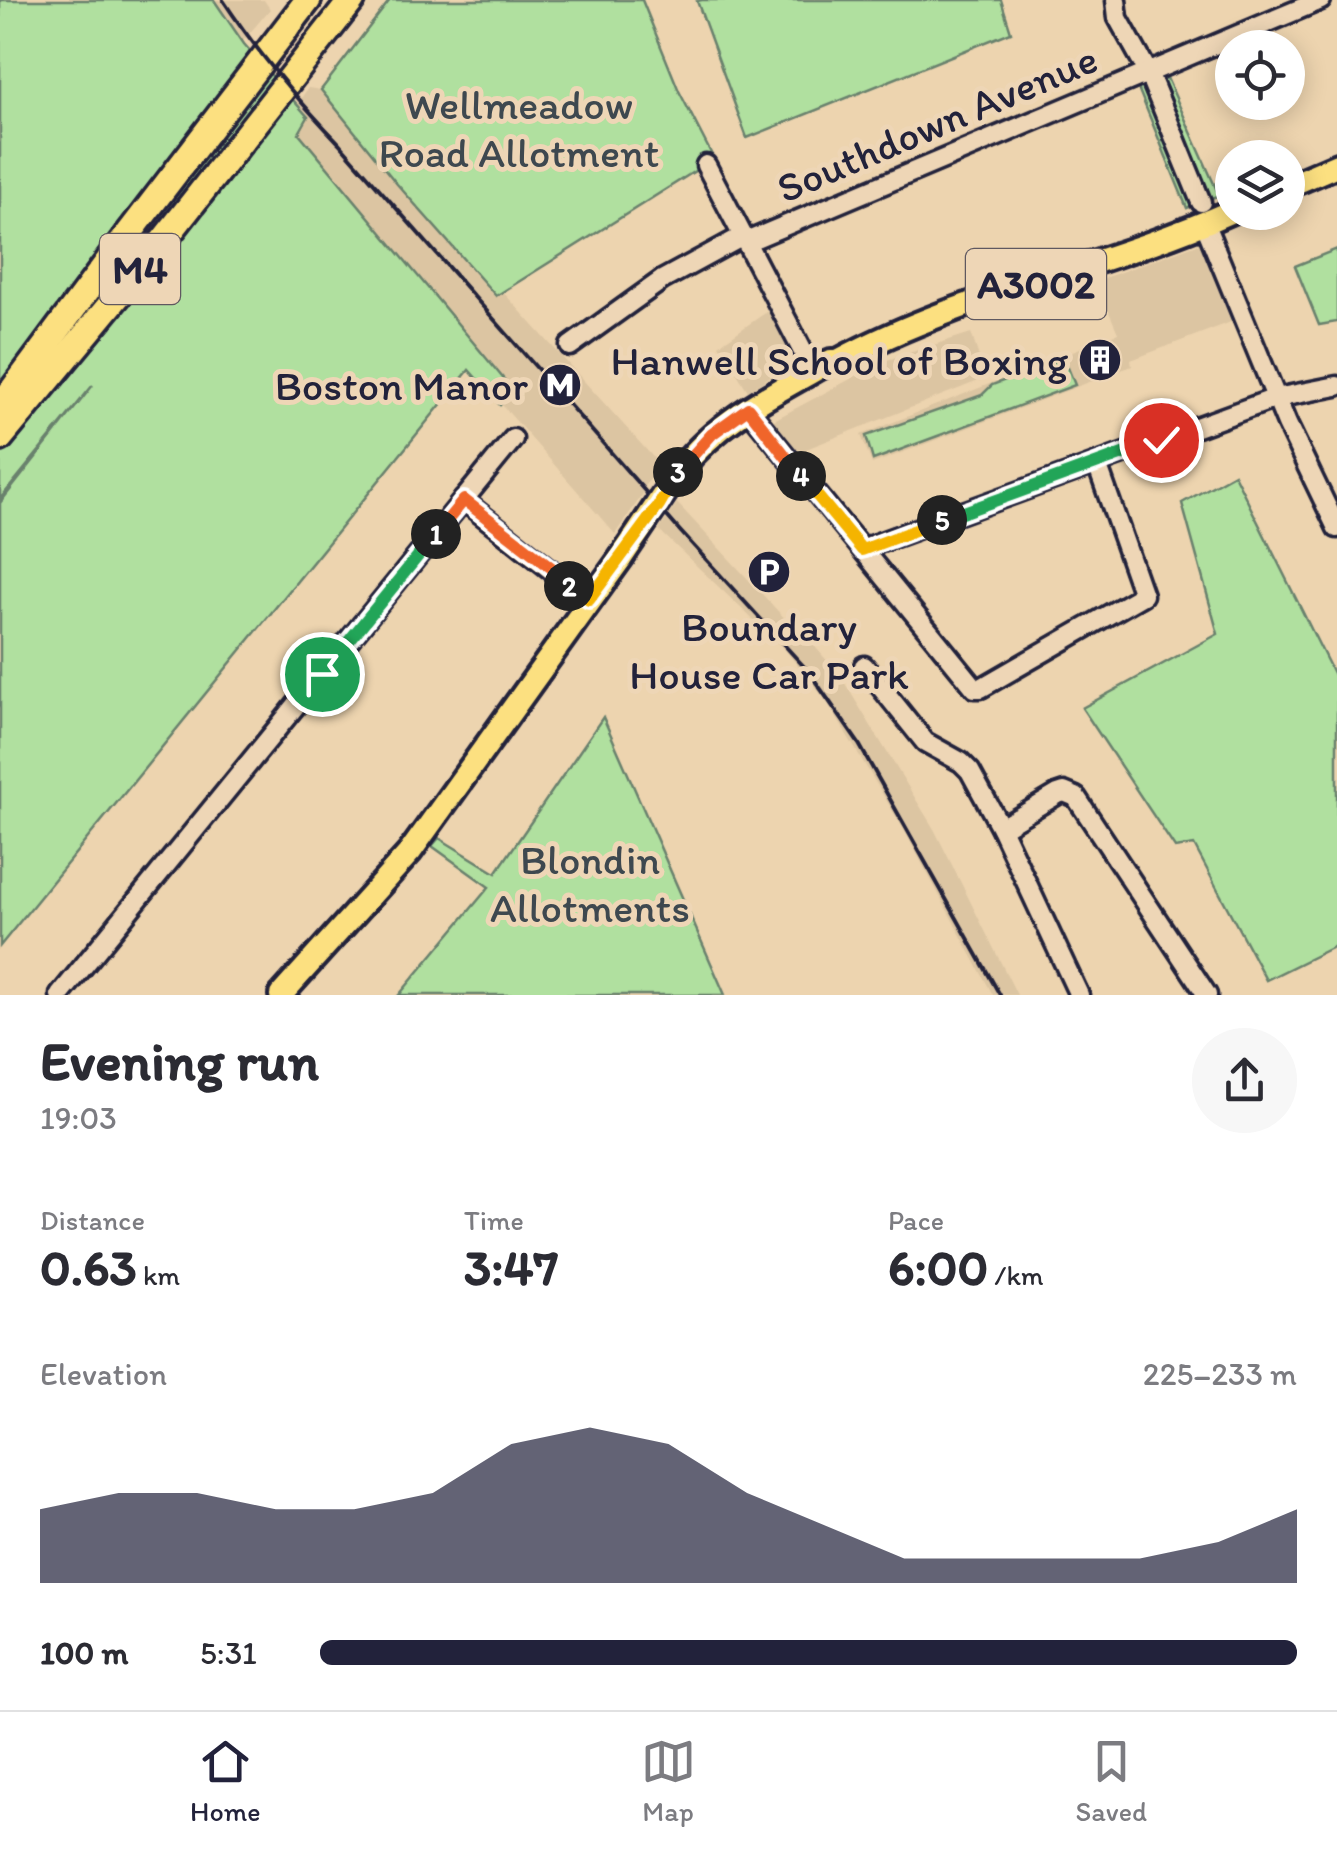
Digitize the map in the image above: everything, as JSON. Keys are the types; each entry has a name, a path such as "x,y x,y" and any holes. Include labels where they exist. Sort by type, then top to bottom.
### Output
{"highway":[{"name":"M4","path":"0,408 308,0"},
{"name":"M4","path":"0,438 159,246 352,0"}],"main road":[{"path":"1305,179 1337,165"},
{"name":"A3002","path":"281,995 410,852 680,470 712,434 812,371 900,332 1203,212 1215,212"}],"street":[{"path":"1116,0 1118,18 1148,72 1276,398 1336,523"},
{"name":"Southdown Avenue","path":"570,346 662,280 744,239 1321,0"},
{"path":"706,166 812,371"},
{"path":"862,550 1276,398 1337,386"},
{"path":"748,408 971,686 981,688 1144,595 1096,464"},
{"path":"60,995 514,439"},
{"path":"464,500 589,600"},
{"path":"864,666 891,710 925,742 962,762 970,771 1079,995"},
{"path":"1001,828 1058,794 1076,797 1208,995"}],"shaded area":[{"path":"152,0 264,0 270,9 215,74"},
{"path":"308,88 321,90 496,296 503,292 662,467 642,488 643,494 615,534 272,142"},
{"path":"1200,243 1231,322 1131,360 1132,366 872,464 861,435 1118,333 1096,281"},
{"path":"768,311 792,356 791,363 748,391 719,345"},
{"path":"971,333 986,378 796,453 773,424 884,361"},
{"path":"677,503 841,677 934,829 1017,995 993,995 903,828 826,700 786,651 659,530"}],"green space":[{"path":"0,0 214,0 244,44 308,117 299,133 512,389 500,405 469,370 0,946 0,503 93,385 0,499"},
{"name":"Wellmeadow Road Allotment","path":"390,0 642,0 679,91 714,159 496,296 321,90"},
{"path":"1001,0 1011,32 747,138 697,1"},
{"path":"1167,78 1215,186 1215,197 1187,208 1138,88"},
{"path":"1337,249 1337,322 1319,325 1295,266"},
{"path":"1064,358 1075,385 873,460 866,436 982,395 992,385"},
{"path":"1234,474 1337,681 1337,945 1266,980 1194,845 1175,848 1082,708 1218,634 1182,503"},
{"name":"Blondin Allotments","path":"603,717 725,995 399,995 489,887 432,846 439,838 496,873"}],"railway":[{"path":"223,0 292,92 809,672 859,744 1000,995"}],"place":[{"name":"Hanwell School of Boxing","path":"1100,360"},
{"name":"Boston Manor","path":"560,385"},
{"name":"Boundary House Car Park","path":"769,572"}],"route":[{"path":"322,674 464,500 589,600 690,457 712,434 748,408 862,550 1161,440"}]}
